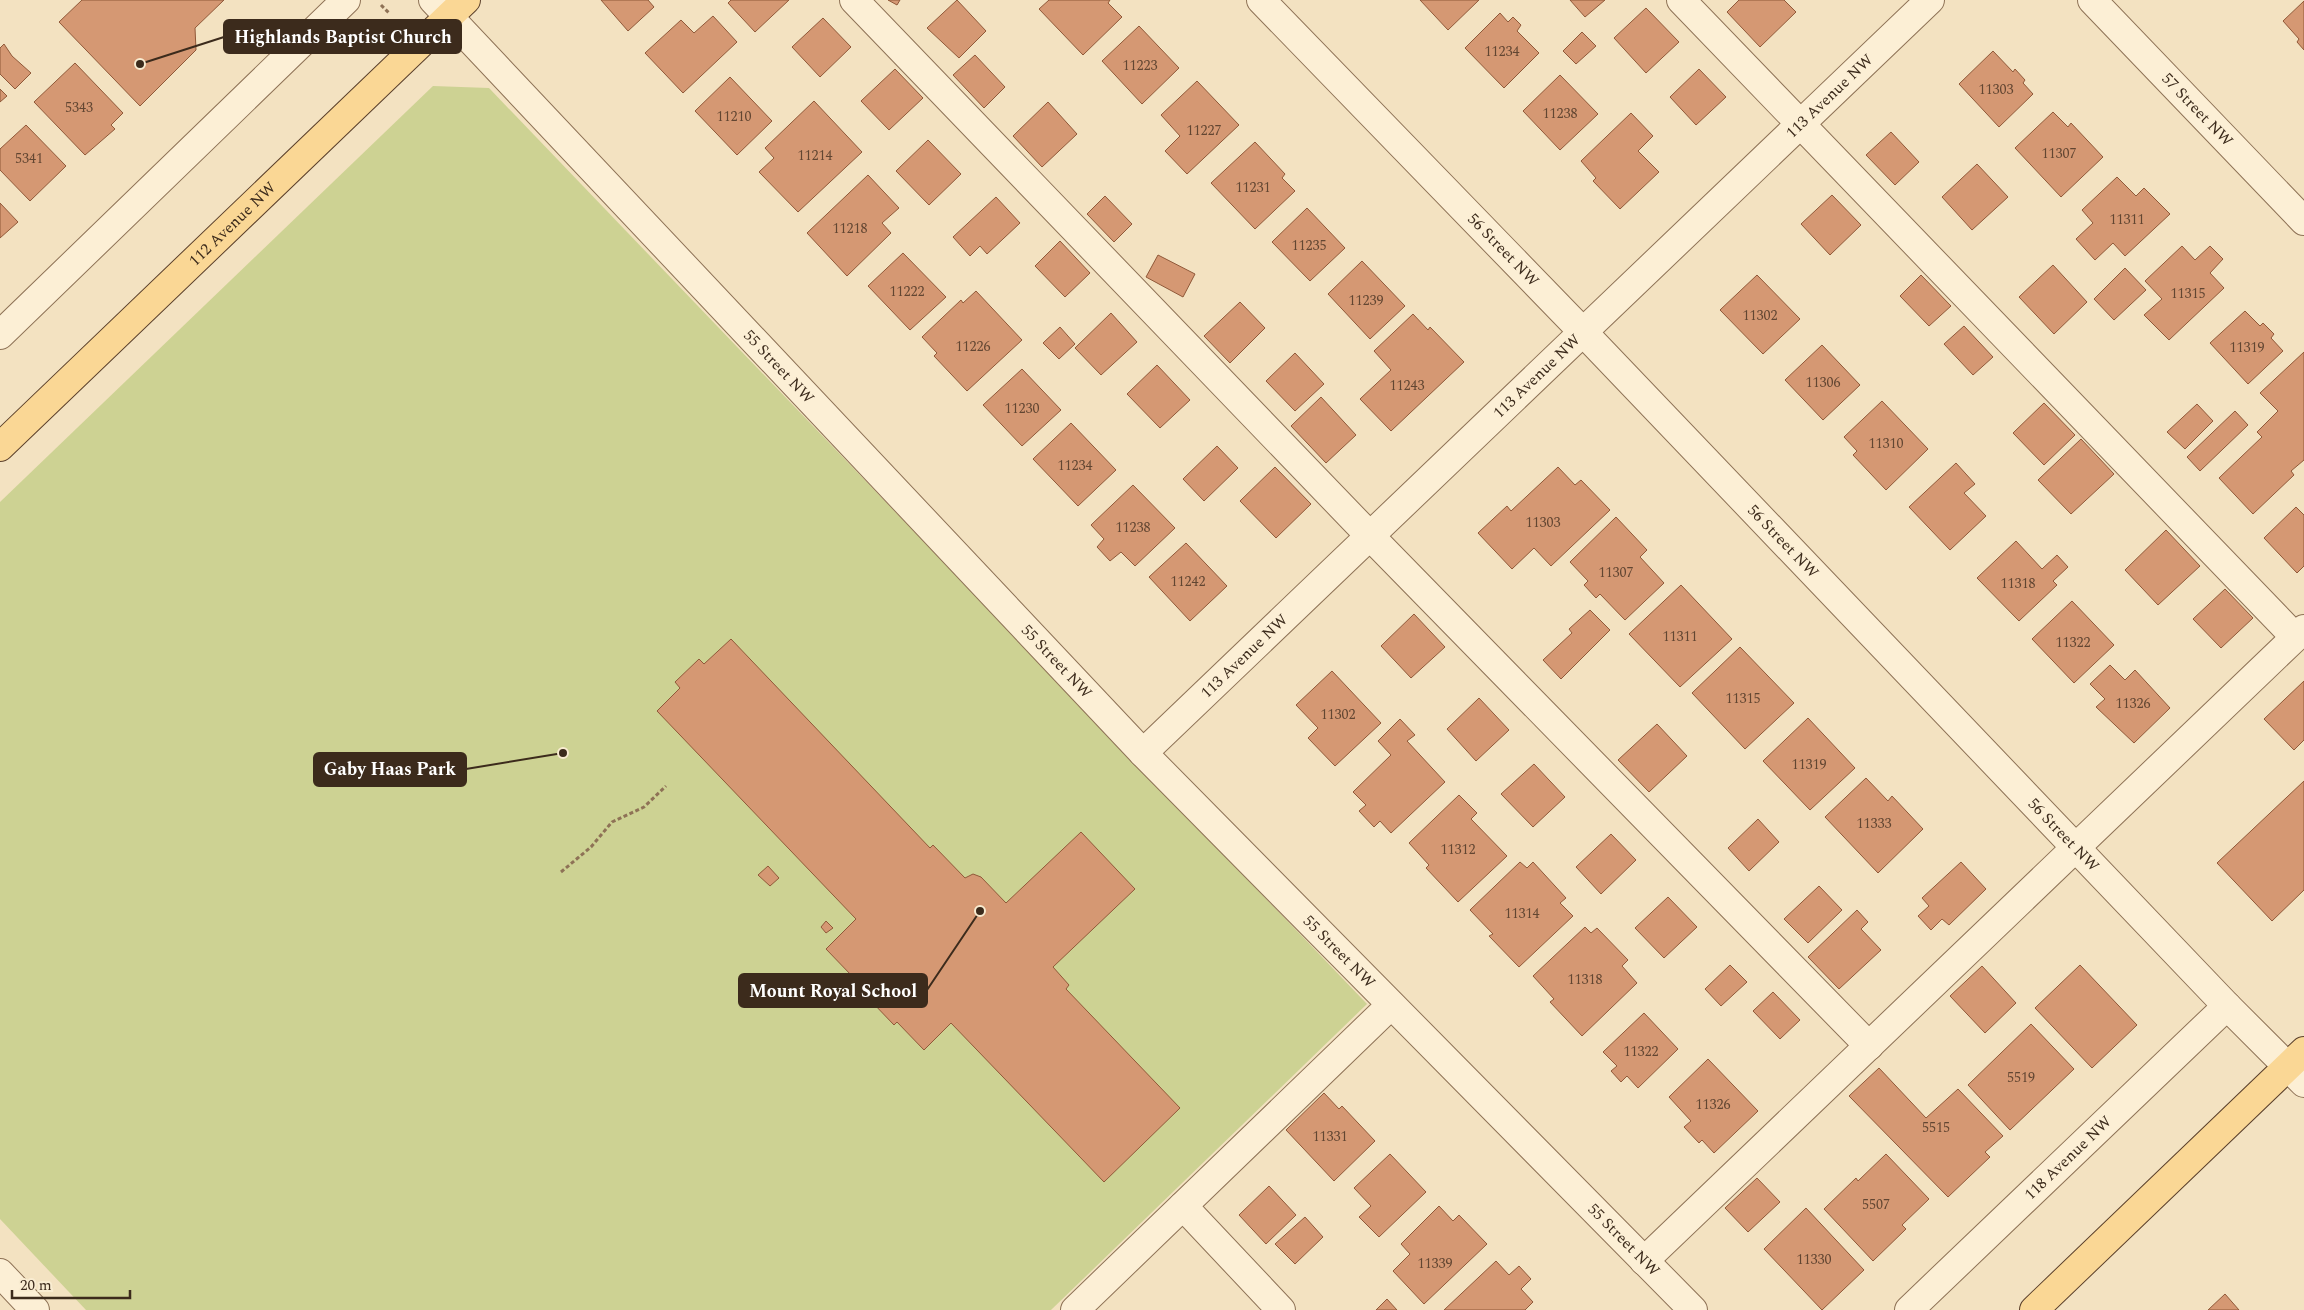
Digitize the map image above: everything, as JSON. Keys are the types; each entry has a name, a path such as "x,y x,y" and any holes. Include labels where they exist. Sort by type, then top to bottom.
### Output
{"main road":[{"name":"112 Avenue NW","path":"0,447 449,5"},
{"path":"2034,1310 2299,1067"}],"street":[{"path":"0,335 346,0"},
{"path":"854,0 1370,536 1869,1046"},
{"name":"56 Street NW","path":"1261,0 1583,332 2227,1006 2299,1067"},
{"path":"1644,1261 2300,633 1800,124 1681,0"},
{"name":"113 Avenue NW","path":"1143,753 1930,0"},
{"name":"57 Street NW","path":"2092,0 2304,221"},
{"name":"55 Street NW","path":"449,5 1143,753 1693,1310"},
{"path":"1075,1310 1391,1005"},
{"name":"118 Avenue NW","path":"1909,1310 2227,1006"},
{"path":"1183,1206 1281,1310"},
{"path":"0,1273 36,1310"}],"path":[{"path":"377,1 389,13"},
{"path":"561,872 590,847 612,822 644,806 666,786"}],"green space":[{"path":"433,86 489,88 1367,1004 1051,1310 86,1310 0,1219 0,502"}],"building":[{"path":"82,0 224,0 195,28 196,50 140,106 59,22"},
{"path":"601,0 648,0 654,7 628,31"},
{"path":"731,0 789,0 755,32 728,3"},
{"path":"888,0 900,0 897,5"},
{"path":"957,0 986,31 959,58 927,28"},
{"path":"1049,0 1110,0 1108,3 1122,17 1083,55 1039,9"},
{"path":"1420,0 1479,0 1448,30"},
{"path":"1570,0 1605,0 1585,17"},
{"path":"1739,0 1784,0 1796,12 1760,47 1727,12"},
{"path":"2304,1 2304,50 2297,42 2299,39 2283,21"},
{"path":"1646,8 1679,42 1646,73 1614,38"},
{"path":"1500,13 1508,22 1513,17 1521,25 1517,31 1539,53 1504,88 1465,48"},
{"path":"713,16 737,42 683,93 645,53 681,20 694,33"},
{"path":"823,18 851,47 820,77 792,47"},
{"path":"1139,26 1179,68 1142,104 1102,61"},
{"path":"1582,32 1596,46 1576,64 1563,51"},
{"path":"4,44 12,56 31,73 15,89 0,74 0,48"},
{"path":"1993,51 2013,72 2015,69 2025,80 2023,83 2033,94 1999,127 1959,84"},
{"path":"975,55 1005,87 984,108 953,75"},
{"path":"75,63 123,113 111,125 115,129 85,155 34,102"},
{"path":"895,69 923,98 889,130 861,101"},
{"path":"1699,69 1726,97 1696,125 1670,97"},
{"path":"1560,75 1598,114 1560,150 1523,111"},
{"path":"730,77 772,121 737,155 695,111"},
{"path":"1197,81 1239,125 1187,174 1165,151 1180,136 1161,115"},
{"path":"0,89 7,96 0,102"},
{"path":"814,101 862,152 798,212 759,172 774,158 765,148"},
{"path":"1048,102 1077,134 1042,167 1013,136"},
{"path":"2053,112 2068,127 2071,123 2103,157 2061,197 2015,148"},
{"path":"1631,113 1653,136 1638,151 1659,172 1620,209 1593,181 1596,178 1581,161"},
{"path":"26,125 66,166 30,201 0,170 0,149"},
{"path":"1891,132 1919,162 1895,185 1866,155"},
{"path":"928,140 961,174 929,205 896,171"},
{"path":"1255,142 1285,174 1282,178 1295,191 1255,229 1211,183"},
{"path":"1977,164 2008,197 1972,230 1942,197"},
{"path":"868,175 899,208 882,223 891,233 847,276 807,233"},
{"path":"2117,177 2136,196 2144,188 2170,214 2125,256 2113,243 2095,260 2076,239 2093,223 2082,210"},
{"path":"1832,195 1861,225 1830,255 1801,224"},
{"path":"1105,196 1132,224 1114,242 1087,214"},
{"path":"996,197 1020,223 987,254 980,246 970,256 953,237"},
{"path":"0,203 18,222 0,238"},
{"path":"1307,208 1345,248 1310,281 1272,242"},
{"path":"1060,241 1090,273 1065,297 1035,266"},
{"path":"2182,246 2195,260 2210,246 2223,259 2210,273 2224,288 2169,340 2144,315 2162,299 2145,281"},
{"path":"903,253 946,297 910,330 868,286"},
{"path":"1158,255 1195,274 1183,297 1146,277"},
{"path":"1362,261 1405,306 1370,339 1328,294"},
{"path":"2053,265 2087,302 2054,334 2019,297"},
{"path":"2125,268 2146,290 2114,320 2094,299"},
{"path":"1757,275 1800,319 1763,354 1720,310"},
{"path":"1921,275 1951,306 1929,326 1900,296"},
{"path":"976,291 1022,340 967,391 934,356 937,353 922,337 961,300 963,303"},
{"path":"1240,302 1265,328 1230,363 1204,336"},
{"path":"2245,311 2260,326 2263,323 2274,334 2271,338 2283,351 2248,384 2210,343"},
{"path":"1111,313 1137,342 1101,375 1075,348"},
{"path":"1413,314 1428,330 1430,327 1464,362 1391,431 1360,399 1391,370 1374,351"},
{"path":"1964,326 1993,357 1973,375 1944,344"},
{"path":"1060,327 1075,344 1059,359 1043,343"},
{"path":"1822,345 1860,385 1823,420 1785,380"},
{"path":"2304,352 2304,460 2291,471 2294,475 2253,514 2219,478 2262,437 2257,432 2278,411 2260,393"},
{"path":"1295,353 1324,384 1295,411 1266,381"},
{"path":"1157,365 1190,400 1160,428 1127,394"},
{"path":"1022,369 1061,410 1022,446 983,405"},
{"path":"1321,397 1356,435 1326,463 1291,426"},
{"path":"1882,401 1928,449 1886,490 1853,455 1857,451 1844,437"},
{"path":"2044,403 2075,435 2044,465 2013,433"},
{"path":"2197,404 2213,421 2185,449 2167,432"},
{"path":"2235,411 2248,425 2200,471 2187,457"},
{"path":"1071,423 1116,470 1078,506 1033,459"},
{"path":"2081,439 2114,474 2071,514 2038,480"},
{"path":"1217,446 1238,468 1204,501 1183,479"},
{"path":"1956,463 1975,484 1964,493 1986,516 1950,550 1909,507"},
{"path":"1275,467 1311,504 1276,538 1240,501"},
{"path":"1558,467 1575,485 1581,480 1610,510 1551,566 1534,548 1512,569 1478,533 1507,506 1511,511"},
{"path":"1133,485 1175,528 1135,566 1121,552 1110,561 1097,547 1104,539 1091,525"},
{"path":"2296,507 2304,515 2304,566 2297,573 2264,538"},
{"path":"1616,517 1647,550 1640,557 1664,583 1625,620 1600,594 1596,598 1584,585 1588,581 1570,562"},
{"path":"2166,530 2200,566 2158,605 2125,570"},
{"path":"2016,541 2042,569 2057,555 2068,567 2053,581 2057,585 2019,621 1977,578"},
{"path":"1186,543 1227,586 1190,621 1149,577"},
{"path":"1681,585 1732,639 1680,687 1629,634"},
{"path":"2225,589 2253,618 2221,648 2193,619"},
{"path":"2072,601 2114,645 2074,683 2032,639"},
{"path":"1590,610 1610,630 1561,679 1543,660 1572,633 1569,629"},
{"path":"1414,614 1445,647 1411,678 1381,646"},
{"path":"731,639 930,848 933,845 965,878 973,874 981,877 1006,903 1081,832 1135,889 1053,967 1069,985 1066,989 1180,1108 1104,1182 951,1023 924,1050 897,1022 894,1025 849,978 852,976 826,949 856,919 657,711 680,688 675,682 699,659 704,664"},
{"path":"1740,647 1794,703 1745,749 1692,693"},
{"path":"2110,665 2125,680 2135,670 2170,708 2134,743 2096,707 2105,699 2090,684"},
{"path":"1332,671 1381,723 1335,766 1308,738 1318,728 1296,705"},
{"path":"2304,681 2304,740 2294,750 2264,719"},
{"path":"1479,698 1509,730 1476,761 1447,729"},
{"path":"1808,718 1855,768 1810,810 1763,761"},
{"path":"1400,719 1415,735 1407,741 1445,782 1391,833 1380,821 1374,827 1359,811 1366,805 1353,792 1391,755 1378,741"},
{"path":"1657,724 1687,756 1649,792 1618,760"},
{"path":"1534,764 1565,797 1533,827 1501,794"},
{"path":"1866,778 1888,801 1892,796 1923,829 1878,873 1825,817"},
{"path":"2304,781 2304,890 2272,921 2217,863"},
{"path":"1459,795 1477,813 1471,819 1507,856 1458,902 1426,868 1429,865 1409,843"},
{"path":"1758,819 1779,842 1749,871 1728,848"},
{"path":"1611,834 1636,860 1601,894 1576,867"},
{"path":"1520,862 1527,868 1533,862 1566,898 1560,903 1573,916 1519,967 1489,936 1493,934 1470,910"},
{"path":"1961,862 1986,889 1949,925 1942,919 1931,930 1918,916 1929,906 1922,898"},
{"path":"768,866 779,878 770,886 758,875"},
{"path":"1819,886 1842,910 1808,943 1784,919"},
{"path":"1668,897 1697,927 1664,958 1635,928"},
{"path":"1857,910 1868,922 1861,929 1881,950 1839,989 1808,957"},
{"path":"826,921 833,928 826,933 821,927"},
{"path":"1585,927 1591,933 1597,928 1628,960 1622,966 1637,983 1582,1036 1550,1002 1554,999 1533,976"},
{"path":"1730,965 1747,982 1721,1006 1705,989"},
{"path":"2080,965 2137,1025 2092,1068 2035,1008"},
{"path":"1982,966 2016,1003 1985,1033 1950,996"},
{"path":"1773,992 1800,1020 1780,1039 1753,1011"},
{"path":"1644,1013 1678,1049 1638,1088 1627,1076 1621,1082 1611,1071 1617,1066 1603,1052"},
{"path":"2031,1024 2074,1069 2010,1130 1968,1085"},
{"path":"1708,1059 1758,1111 1714,1153 1702,1140 1699,1143 1684,1127 1691,1121 1669,1097"},
{"path":"1879,1068 1926,1118 1958,1089 2003,1136 1985,1152 1990,1157 1948,1197 1849,1096"},
{"path":"1324,1093 1339,1109 1342,1106 1375,1141 1334,1181 1286,1130"},
{"path":"1390,1154 1426,1192 1379,1237 1359,1217 1371,1206 1354,1188"},
{"path":"1886,1154 1929,1199 1902,1225 1906,1229 1873,1261 1824,1209 1856,1178 1858,1181"},
{"path":"1757,1178 1780,1202 1748,1232 1725,1208"},
{"path":"1269,1186 1296,1215 1266,1244 1239,1215"},
{"path":"1439,1206 1453,1221 1459,1215 1487,1244 1424,1304 1393,1271 1410,1254 1401,1244"},
{"path":"1806,1208 1864,1270 1822,1310 1764,1249"},
{"path":"1305,1217 1323,1237 1295,1264 1275,1244"},
{"path":"1496,1261 1509,1275 1519,1266 1531,1279 1521,1289 1533,1302 1525,1310 1444,1310"},
{"path":"2225,1294 2239,1310 2208,1310"},
{"path":"1387,1299 1397,1310 1376,1310"}],"place":[{"name":"Highlands Baptist Church","path":"140,64"},
{"name":"Gaby Haas Park","path":"563,753"},
{"name":"Mount Royal School","path":"980,911"}]}
